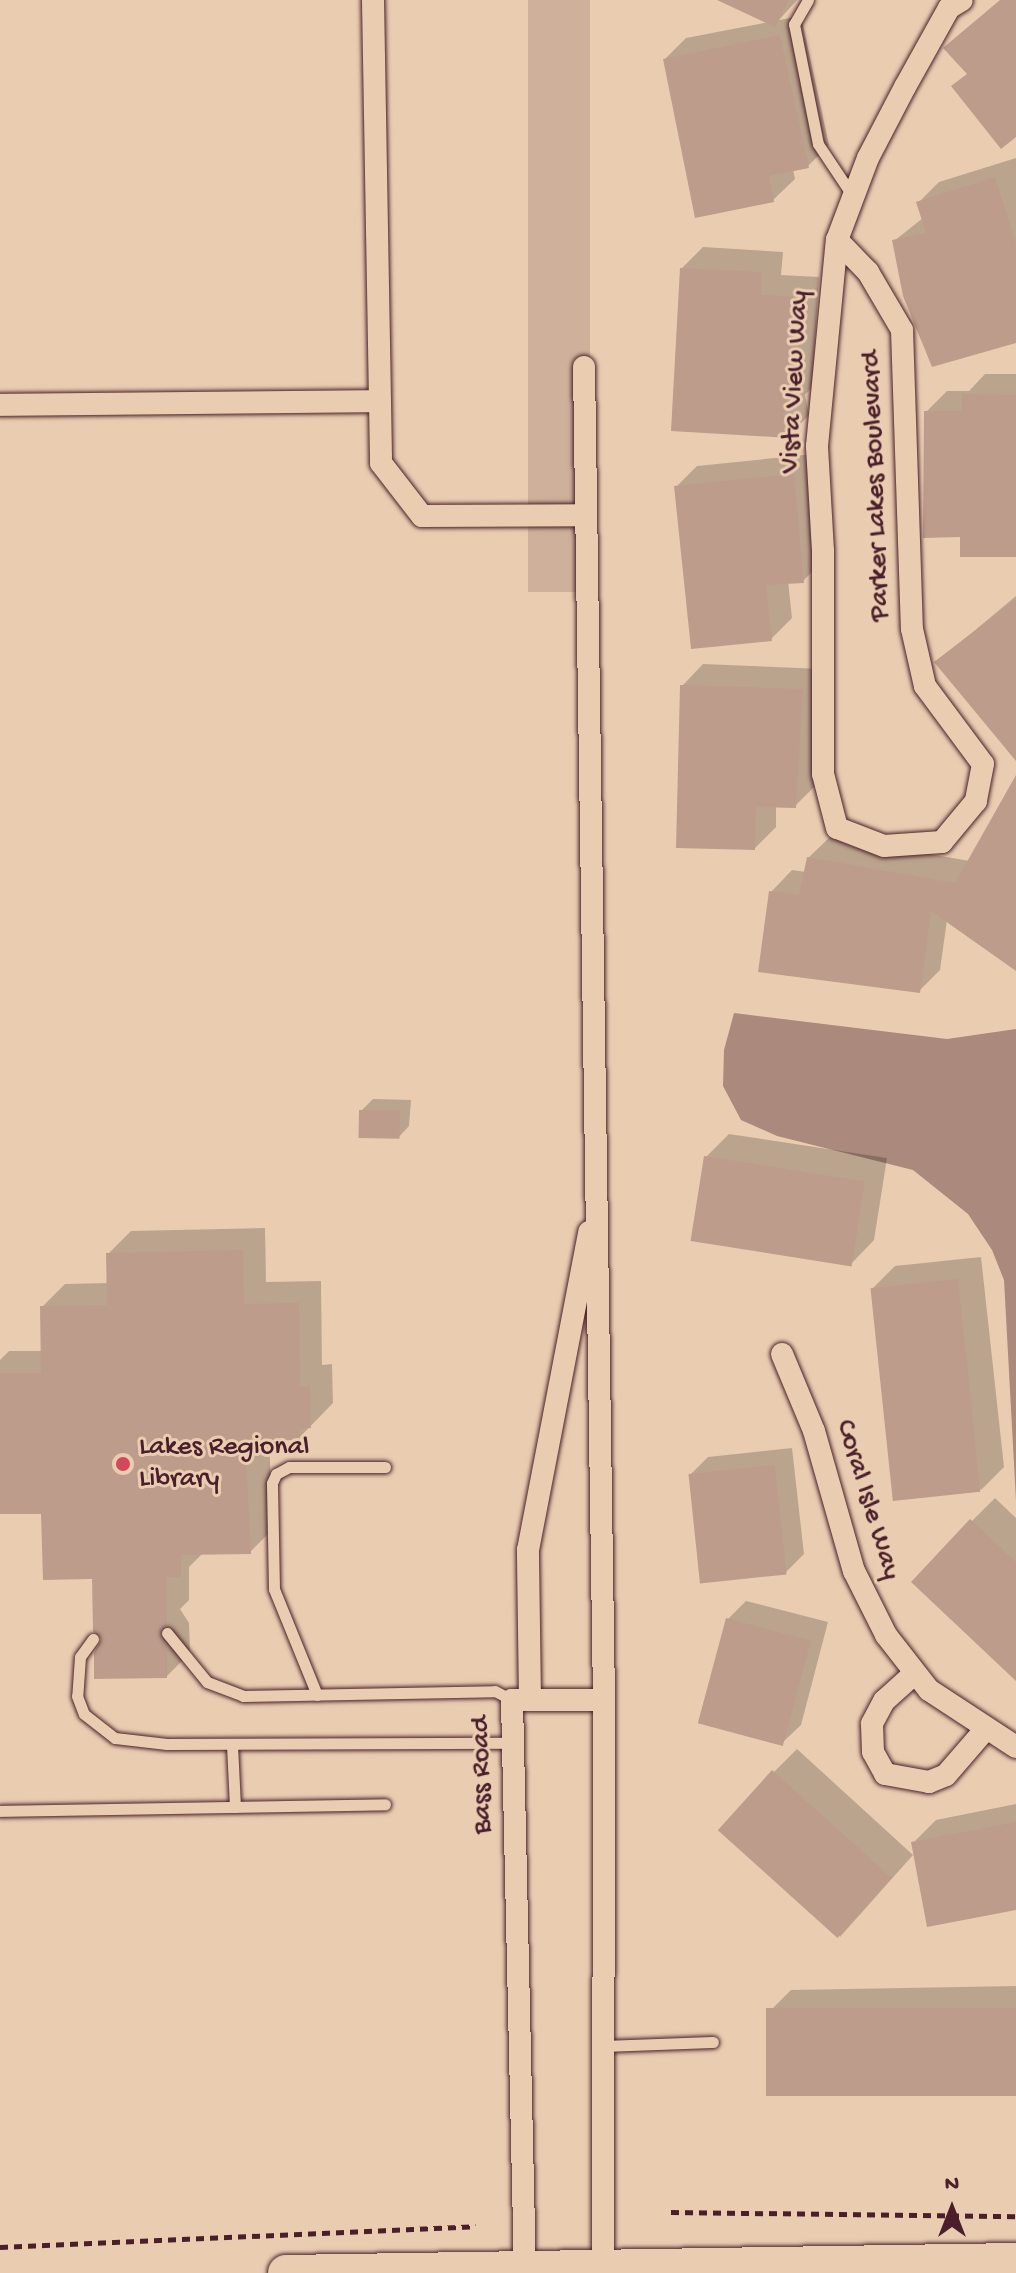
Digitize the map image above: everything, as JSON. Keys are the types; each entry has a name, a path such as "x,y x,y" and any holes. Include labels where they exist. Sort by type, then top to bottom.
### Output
{"main road":[{"path":"286,2273 476,2269 525,2273 603,2272 672,2265 1016,2261"}],"street":[{"path":"373,0 381,463 422,516 586,515"},
{"path":"837,240 853,196 905,87 949,8 962,0"},
{"name":"Vista View Way","path":"837,240 817,446 823,576 823,774 837,828 884,846 942,842 976,801 983,764"},
{"name":"Parker Lakes Boulevard","path":"837,240 868,272 902,330 912,629 925,686 983,764"},
{"path":"584,367 599,1188 604,1700 603,2272"},
{"path":"0,405 380,401"},
{"path":"521,1700 528,1550 599,1188"},
{"name":"Coral Isle Way","path":"782,1354 814,1431 854,1571 886,1635 914,1674 984,1731 1016,1747"},
{"path":"914,1674 884,1701 872,1724 873,1752 885,1774 929,1782 946,1775 984,1731"},
{"name":"Bass Road","path":"525,2273 513,1743 521,1700 604,1700"}],"lane":[{"path":"808,0 794,24 818,144 853,196"},
{"path":"317,1695 274,1589 272,1483 276,1474 289,1467 385,1467"},
{"path":"167,1633 207,1682 222,1691 243,1696 495,1691 521,1700"},
{"path":"93,1639 76,1676 84,1714 98,1728 135,1741 232,1745 513,1743"},
{"path":"232,1745 235,1807"},
{"path":"0,1811 385,1804"},
{"path":"602,2046 713,2042"}],"path":[{"path":"671,2212 1016,2216"},
{"path":"0,2247 476,2226"}],"shaded area":[{"path":"528,0 590,0 590,592 528,592"},
{"path":"734,1013 947,1039 1016,1029 1016,1501 1004,1280 992,1250 968,1214 913,1170 777,1136 741,1120 723,1086 724,1050"}],"building":[{"path":"717,0 789,0 775,27"},
{"path":"1000,0 1016,0 1016,137 1001,149 951,86 967,74 943,48"},
{"path":"780,35 809,168 769,176 774,202 695,218 663,59"},
{"path":"995,177 1016,244 1016,343 932,367 903,296 892,240 926,233 916,202"},
{"path":"680,268 762,272 761,295 799,297 792,410 783,413 790,438 671,431"},
{"path":"962,394 1016,395 1016,557 960,557 960,537 923,538 924,411 962,411"},
{"path":"794,474 804,583 766,585 772,641 691,649 674,486"},
{"path":"1016,599 1016,761 934,662"},
{"path":"680,685 803,689 796,808 756,807 755,850 676,848"},
{"path":"1016,775 1016,971 931,911 920,993 758,972 769,891 799,895 807,857 955,883"},
{"path":"359,1110 400,1111 400,1139 359,1138"},
{"path":"704,1156 865,1181 852,1266 691,1241"},
{"name":"Lakes Regional Library","path":"243,1250 244,1304 299,1303 300,1387 310,1386 311,1428 300,1429 300,1440 245,1441 251,1554 181,1555 181,1577 166,1577 167,1625 159,1634 167,1647 167,1678 94,1679 94,1653 101,1639 93,1631 92,1579 43,1580 41,1514 0,1514 0,1373 41,1373 40,1306 107,1305 106,1253"},
{"path":"958,1279 980,1492 893,1501 870,1288"},
{"path":"775,1465 786,1574 700,1583 688,1474"},
{"path":"970,1519 1016,1562 1016,1681 911,1582"},
{"path":"726,1618 811,1641 783,1746 698,1723"},
{"path":"772,1770 892,1878 837,1938 718,1830"},
{"path":"1016,1822 1016,1910 927,1927 911,1842"},
{"path":"766,2008 1016,2008 1016,2096 766,2096"}],"place":[{"name":"Lakes Regional Library","path":"123,1464"}]}
